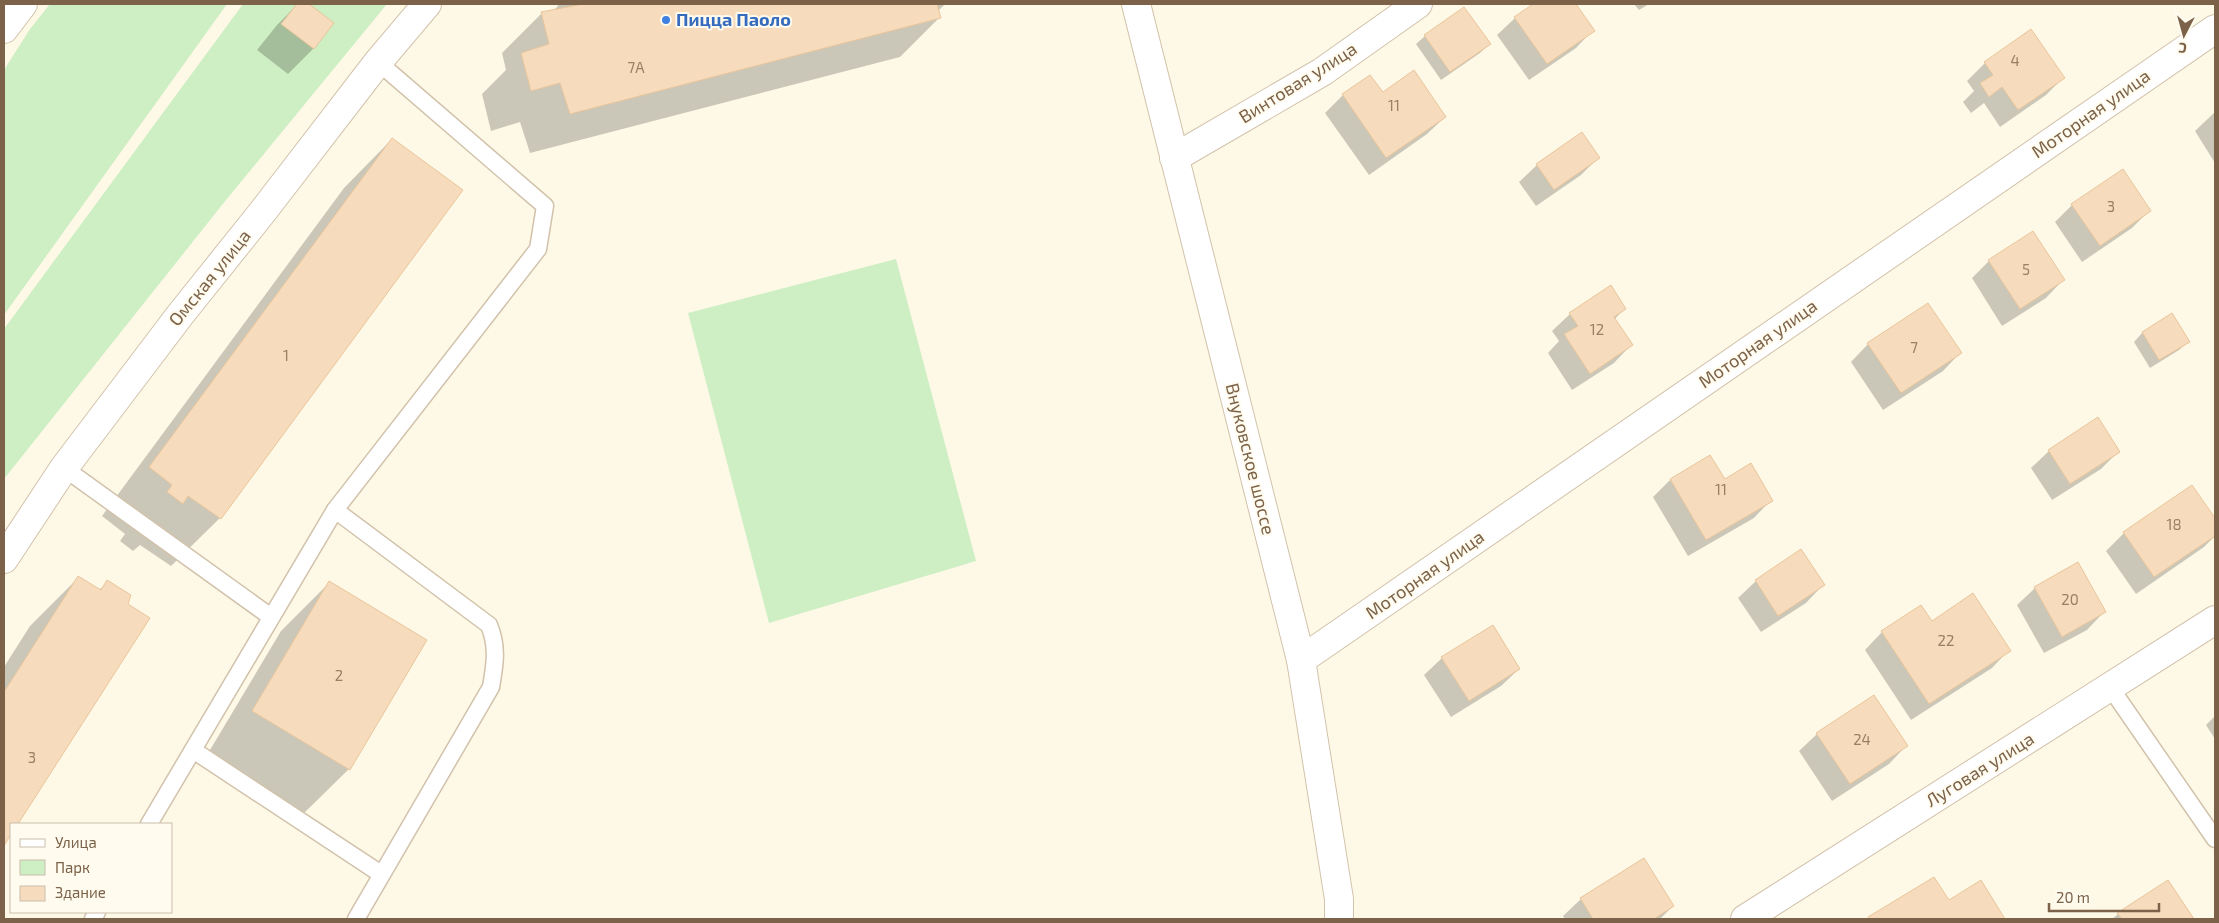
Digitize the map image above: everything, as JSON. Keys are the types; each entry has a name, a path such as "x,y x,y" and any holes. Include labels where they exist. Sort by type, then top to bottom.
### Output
{"street":[{"path":"4,30 22,4"},
{"name":"Омская улица","path":"4,559 64,468 378,62 427,4"},
{"name":"Внуковское шоссе","path":"1136,4 1301,660 1339,899 1339,919"},
{"name":"Винтовая улица","path":"1174,158 1322,72 1418,4"},
{"name":"Моторная улица","path":"1301,660 2215,29"},
{"name":"Луговая улица","path":"1745,919 2215,620"}],"lane":[{"path":"150,823 335,510 538,249 546,206 378,62"},
{"path":"64,468 271,617"},
{"path":"335,510 489,625 496,641 496,660 491,687 380,874 356,919"},
{"path":"2110,687 2215,839"},
{"path":"193,750 380,874"}],"green space":[{"path":"50,4 227,4 4,315 4,70 30,29"},
{"path":"243,4 387,4 226,200 4,479 4,329"},
{"path":"896,259 976,561 769,623 688,313"}],"building":[{"path":"297,4 309,4 334,23 314,49 281,24"},
{"path":"583,4 937,4 941,18 570,114 560,83 531,91 521,53 549,44 541,12"},
{"path":"1533,4 1576,4 1595,31 1547,64 1514,17"},
{"path":"1464,7 1491,44 1450,72 1424,35"},
{"path":"2031,29 2065,78 2018,110 2002,87 1989,97 1980,83 1993,75 1984,62"},
{"path":"1414,70 1446,117 1386,158 1342,94 1370,75 1383,92"},
{"path":"1582,132 1600,158 1554,190 1536,164"},
{"path":"392,138 463,190 221,519 188,496 183,504 167,492 172,485 149,467"},
{"path":"2123,169 2151,211 2100,246 2071,204"},
{"path":"2033,231 2065,280 2020,309 1988,260"},
{"path":"1611,285 1626,309 1614,317 1633,345 1590,374 1564,334 1578,326 1569,313"},
{"path":"1928,303 1962,353 1901,393 1867,343"},
{"path":"2172,313 2190,342 2159,360 2142,332"},
{"path":"2098,417 2120,452 2070,484 2048,450"},
{"path":"1710,455 1725,479 1751,463 1773,501 1706,540 1670,479"},
{"path":"2192,485 2215,518 2215,536 2154,577 2123,532"},
{"path":"1801,549 1825,585 1778,616 1755,580"},
{"path":"2078,562 2106,612 2062,637 2034,587"},
{"path":"78,576 101,590 107,580 131,595 128,604 150,618 19,823 10,823 10,836 4,846 4,692"},
{"path":"329,581 427,640 350,770 252,711"},
{"path":"1973,593 2011,651 1929,704 1881,631 1921,605 1932,621"},
{"path":"1493,625 1520,669 1469,701 1441,657"},
{"path":"1874,695 1908,746 1850,784 1816,733"},
{"path":"1644,858 1674,906 1654,919 1593,919 1580,898"},
{"path":"1934,877 1949,900 1981,880 2005,919 1869,919 1868,917"},
{"path":"2168,880 2194,919 2122,919 2117,913"}],"place":[{"name":"Пицца Паоло","path":"666,20"}]}
